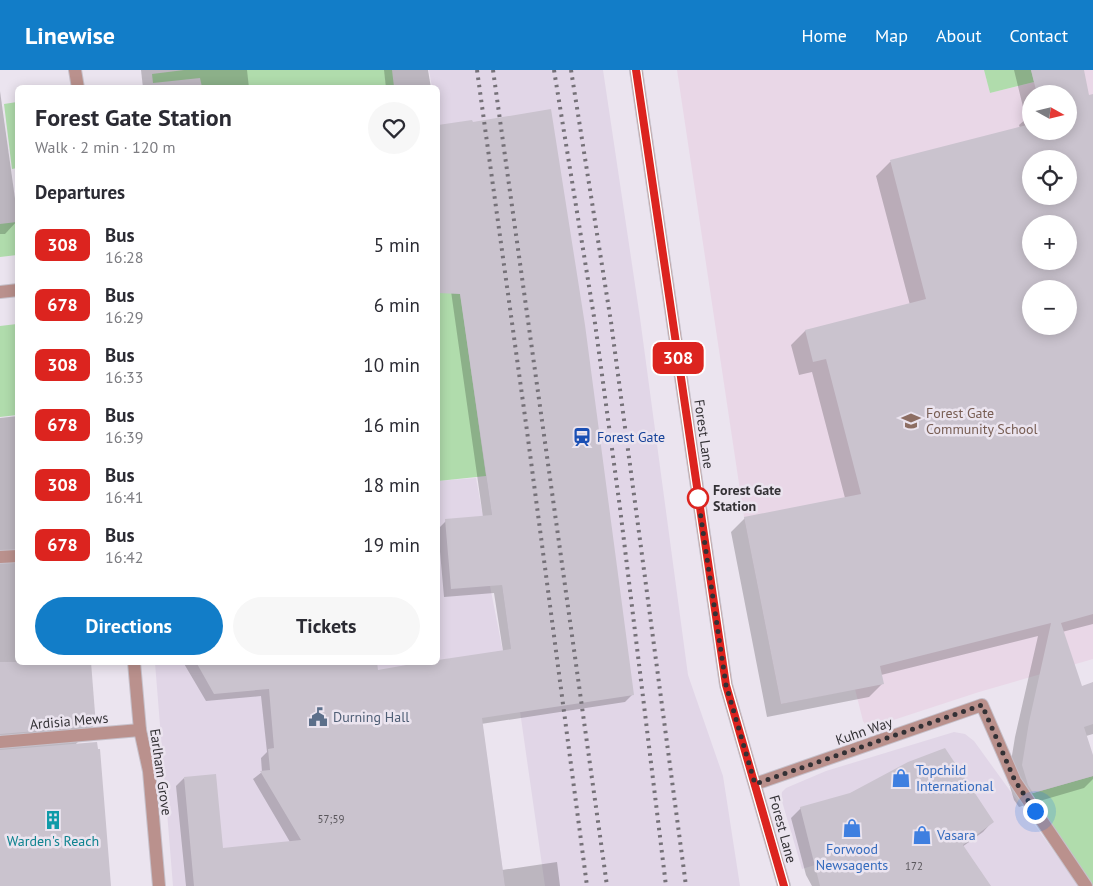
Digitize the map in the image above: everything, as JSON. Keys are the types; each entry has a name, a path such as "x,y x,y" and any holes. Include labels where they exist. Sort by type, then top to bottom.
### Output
{"street":[{"path":"75,70 78,85"},
{"name":"Forest Lane","path":"636,70 726,685 784,886"},
{"path":"0,292 15,290"},
{"path":"0,557 15,556"},
{"name":"Earlham Grove","path":"134,665 140,730 149,771 159,886"},
{"name":"Kuhn Way","path":"755,784 982,705 1015,781 1086,886"},
{"name":"Ardisia Mews","path":"0,742 140,730"}],"shaded area":[{"path":"429,70 603,70 640,318 688,675 723,776 740,886 545,886 440,152 440,85 432,85"},
{"name":"Forest Gate Community School","path":"677,70 984,70 990,93 1022,85 1022,140 1078,140 1078,85 1023,85 1084,70 1093,70 1093,659 979,692 872,727 866,726 863,721 855,689 781,704 744,517"},
{"path":"476,478 483,516 490,586 512,698 480,707 505,886 173,886 155,665 440,665 440,481"},
{"path":"954,732 965,734 974,741 1079,886 827,886 815,865 802,869 781,798 782,792 786,788 826,771"}],"green space":[{"path":"184,70 392,70 394,85 202,85 200,78 153,83 152,74"},
{"path":"984,70 1031,70 1034,82 990,93"},
{"path":"15,102 15,168 12,169 4,104"},
{"path":"15,222 15,255 0,257 0,224"},
{"path":"456,264 486,476 440,481 440,266"},
{"path":"15,324 15,415 0,417 0,326"},
{"path":"1093,776 1093,886 1030,794"}],"building":[{"path":"1031,70 1084,70 1089,95 1093,94 1093,614 1061,623 1082,686 1093,682 1093,724 1084,727 1093,755 1093,776 1033,793 1028,785 1022,765 1029,722 1051,623 880,666 884,684 781,704 744,517 861,494 826,359 813,362 805,330 926,299 890,160 1022,126 1022,140 1078,140 1078,85 1035,85"},
{"path":"551,109 585,325 634,695 482,718 505,886 194,886 184,777 216,774 223,848 301,840 260,771 270,770 268,749 274,748 269,689 214,694 198,665 377,665 378,670 406,665 440,665 440,660 511,649 502,585 451,589 445,519 492,515 460,294 440,293 440,125 472,120 473,122"},
{"path":"0,662 15,662 15,665 91,665 96,726 0,734"},
{"name":"Warden's Reach","path":"97,742 98,749 100,749 111,886 0,886 0,750"},
{"path":"945,748 994,822 963,845 991,886 820,886 800,807 850,793 908,762"}],"railway":[{"path":"477,70 587,886"},
{"path":"493,70 607,886"},
{"path":"554,70 595,323 620,508 666,886"},
{"path":"571,70 611,322 686,886"}],"bus line":[{"name":"308","path":"636,70 726,685 784,886"}],"place":[{"name":"Forest Gate Community School","path":"911,421"},
{"name":"Forest Gate","path":"582,437"},
{"name":"Forest Gate Station","path":"698,498"},
{"name":"Durning Hall","path":"318,717"},
{"name":"Topchild International","path":"901,778"},
{"name":"Warden's Reach","path":"53,820"},
{"name":"Forwood Newsagents","path":"852,828"},
{"name":"Vasara","path":"922,835"}],"route":[{"path":"698,498 726,685 755,784 982,705 1015,781 1035,811"}]}
